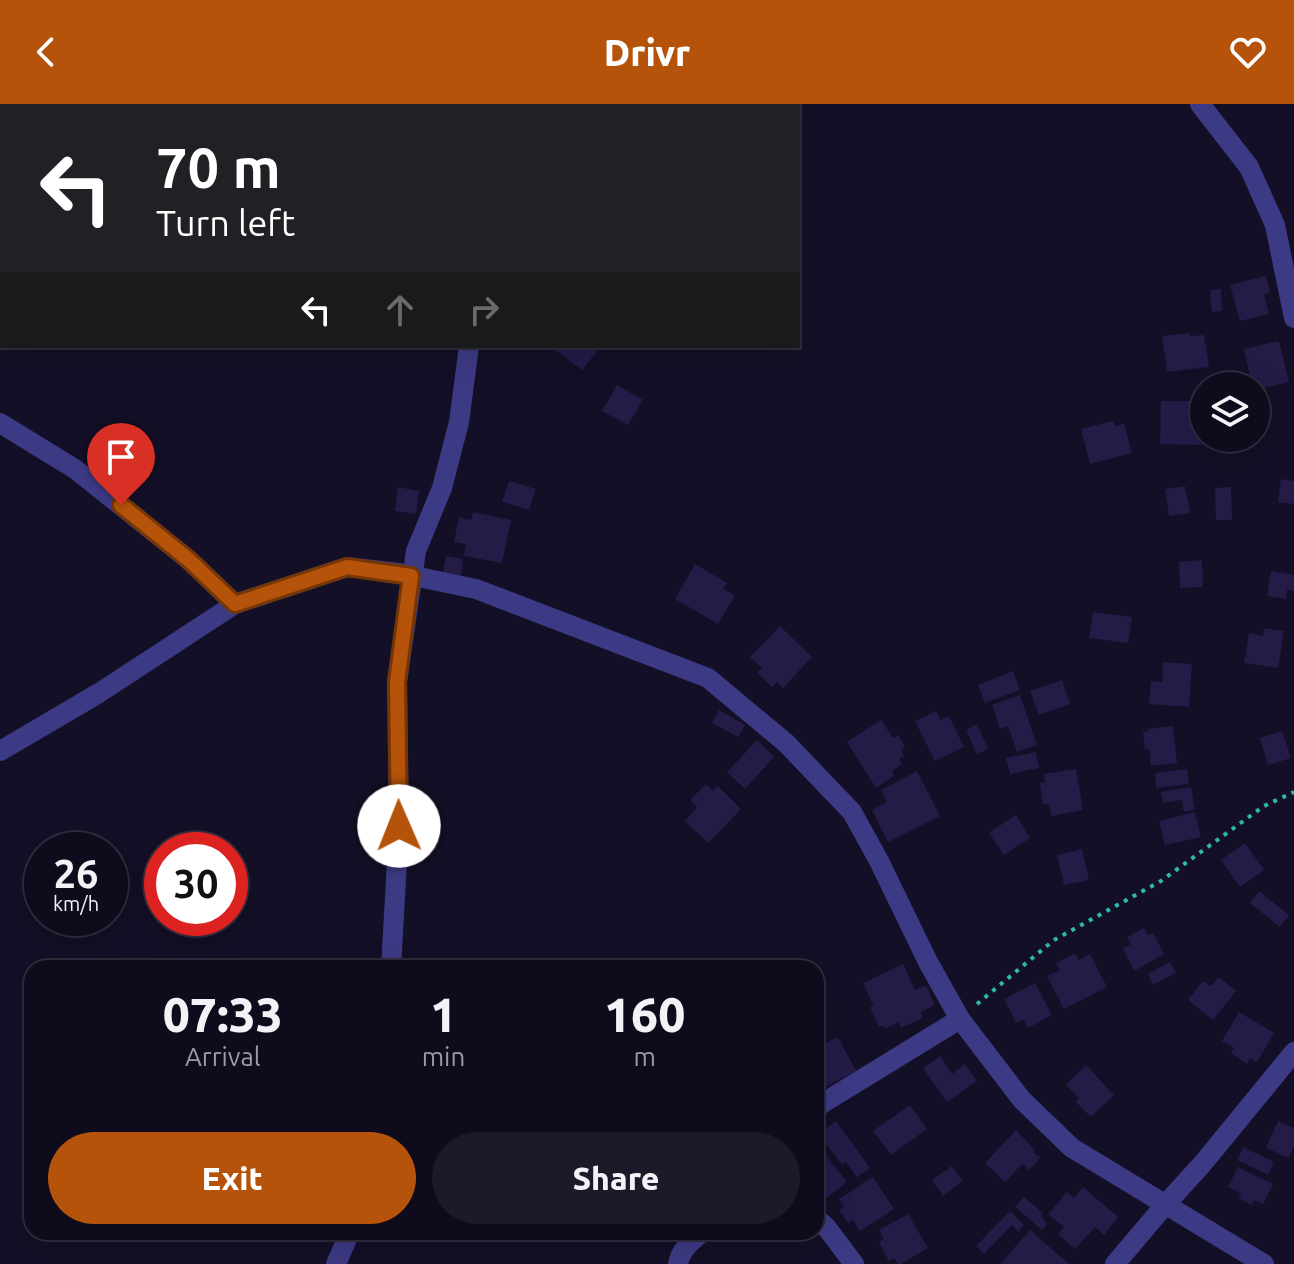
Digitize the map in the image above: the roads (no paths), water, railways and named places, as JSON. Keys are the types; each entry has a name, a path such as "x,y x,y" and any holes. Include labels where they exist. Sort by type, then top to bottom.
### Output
{"street":[{"path":"1200,104 1249,167 1275,225 1294,318"},
{"path":"391,960 399,826 397,682 416,551 442,488 459,422 469,348"},
{"path":"0,423 75,469 189,560 235,604"},
{"path":"0,751 99,693 235,604 347,567 476,589 708,678 786,743 852,812 960,1019 1022,1100 1072,1148 1264,1264"},
{"path":"824,1102 960,1019"},
{"path":"1115,1264 1294,1052"},
{"path":"824,1225 854,1264"},
{"path":"336,1264 346,1240"},
{"path":"678,1264 679,1256 693,1240"}]}
